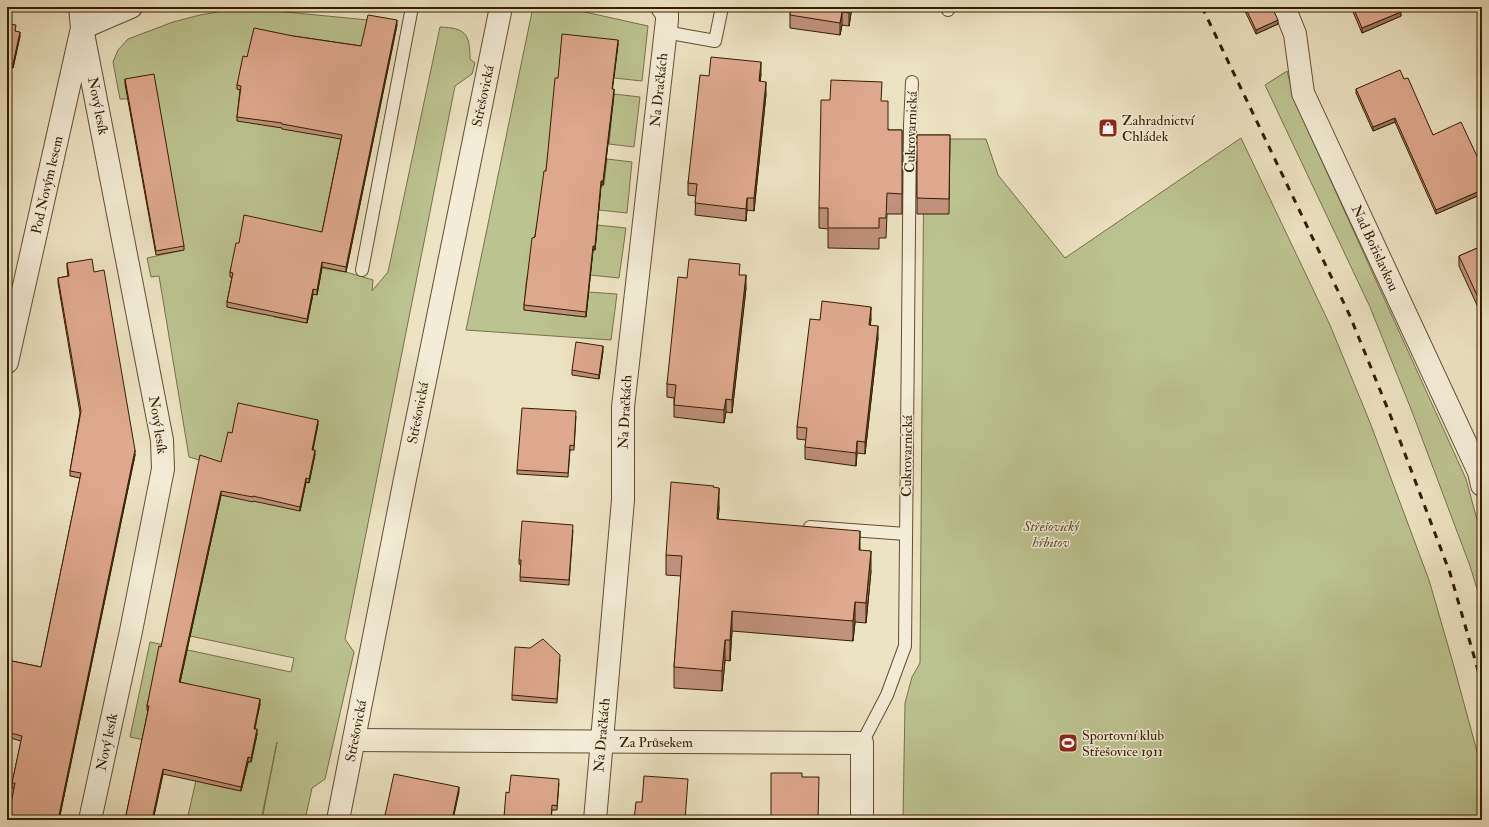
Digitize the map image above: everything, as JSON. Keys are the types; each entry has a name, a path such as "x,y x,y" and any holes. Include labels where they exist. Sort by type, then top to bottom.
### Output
{"street":[{"name":"Pod Novým lesem","path":"7,362 82,28 80,7"},
{"path":"82,28 131,7"},
{"name":"Střešovická","path":"338,820 501,7"},
{"name":"Na Dračkách","path":"595,820 623,500 623,408 667,14 662,7"},
{"name":"Nad Bořislavkou","path":"1284,7 1295,34 1303,93 1479,472 1482,485"},
{"name":"Nový lesík","path":"82,28 164,454 163,469 131,631 90,820"},
{"name":"Za Průsekem","path":"354,740 862,743"},
{"name":"Cukrovarnická","path":"862,743 862,820"}],"lane":[{"path":"362,270 412,7"},
{"path":"665,32 715,41 722,7"},
{"name":"Cukrovarnická","path":"862,743 887,695 905,646 910,125 912,82"},
{"path":"810,527 906,534"}],"green space":[{"path":"533,7 576,10 648,26 642,81 614,78 618,44 546,176 526,283 524,310 585,317 588,292 617,294 611,340 466,330"},
{"path":"265,10 368,20 322,237 233,277 227,307 261,314 274,311 274,317 307,323 313,294 317,294 322,268 346,272 373,280 372,291 388,272 440,27 455,29 464,34 469,43 470,59 475,63 472,74 455,86 345,639 354,652 325,779 312,788 305,820 262,820 277,742 261,820 187,820 197,776 209,784 241,791 248,762 251,762 257,734 254,733 260,704 179,687 182,673 147,711 170,715 164,744 130,737 150,642 291,672 294,658 190,636 221,495 255,496 300,511 306,482 309,483 315,455 232,438 221,466 189,457 159,276 151,277 147,258 184,250 126,84 128,99 120,99 113,62 118,50 128,39 173,22 223,11"},
{"path":"1287,71 1296,104 1466,479 1482,538 1482,605 1470,566 1411,409 1370,307 1265,85"},
{"path":"614,94 640,97 634,147 609,144"},
{"name":"Střešovický hřbitov","path":"1241,138 1330,325 1371,425 1429,580 1482,770 1482,820 903,820 905,703 912,677 920,663 924,139 986,139 998,175 1065,258"},
{"path":"607,159 632,162 627,213 599,210 601,186 604,184"},
{"path":"597,225 626,228 619,278 590,275 593,250 595,250"}],"building":[{"path":"791,7 850,7 849,13 842,12 840,23 790,15"},
{"path":"1245,7 1272,7 1278,20 1256,30"},
{"path":"1353,7 1399,7 1401,12 1362,28"},
{"path":"368,15 397,20 346,267 322,262 317,290 313,289 307,319 227,302 233,273 230,272 236,243 239,243 244,215 322,232 342,135 282,123 237,117 241,86 237,85 243,56 247,57 254,28 293,36 361,46"},
{"path":"7,24 16,25 15,31 20,32 13,64 8,63 7,69"},
{"path":"562,34 618,40 612,89 614,89 603,181 601,181 595,246 593,246 586,312 524,305 532,238 535,237 544,171 546,171 555,78 558,78"},
{"path":"711,57 761,62 759,81 766,82 754,198 747,198 746,209 695,203 697,184 688,183 700,75 709,76"},
{"path":"1400,70 1404,79 1408,78 1433,135 1461,122 1482,167 1482,190 1436,210 1395,118 1373,127 1356,89"},
{"path":"154,74 184,246 156,251 125,79"},
{"path":"831,80 882,82 881,101 888,101 888,130 902,130 902,194 887,193 886,218 879,218 879,228 828,228 828,208 819,208 821,100 830,100"},
{"path":"917,135 950,135 949,199 917,198"},
{"path":"1482,246 1482,306 1459,256"},
{"path":"92,259 94,272 104,270 135,450 58,820 8,820 15,783 12,783 22,736 7,732 7,660 41,667 81,473 70,471 81,411 58,278 69,276 67,263"},
{"path":"689,259 740,264 739,275 746,275 732,400 726,399 724,410 674,405 676,385 667,384 678,277 687,278"},
{"path":"822,301 871,307 869,325 878,326 865,442 857,441 856,453 805,447 807,428 797,427 810,319 820,320"},
{"path":"576,342 603,346 599,375 572,370"},
{"path":"238,403 318,420 312,450 315,450 309,479 306,478 300,507 253,496 221,491 179,682 260,699 254,729 257,729 251,758 248,757 241,787 163,769 152,820 125,820 149,706 147,706 159,646 161,647 200,455 221,462 228,432 232,433"},
{"path":"522,408 576,411 574,446 570,445 568,473 517,470"},
{"path":"671,482 714,486 713,487 719,488 717,519 860,531 859,550 871,551 866,603 855,602 853,621 732,611 730,640 725,640 722,671 674,667 682,556 666,555"},
{"path":"522,521 573,525 569,580 520,577 521,560 519,560"},
{"path":"543,639 560,655 557,699 512,695 515,647 530,648"},
{"path":"771,773 802,773 802,777 819,777 818,820 771,820"},
{"path":"394,774 459,787 452,820 384,820"},
{"path":"511,775 559,779 557,806 552,805 551,820 507,820 508,817 504,817 506,792 509,793"},
{"path":"644,776 688,779 685,820 634,820 636,802 642,802"}],"railway":[{"path":"1202,7 1350,316 1391,417 1450,573 1482,684"}],"place":[{"name":"Zahradnictví Chládek","path":"1108,128"},
{"name":"Sportovní klub Střešovice 1911","path":"1068,743"}]}
